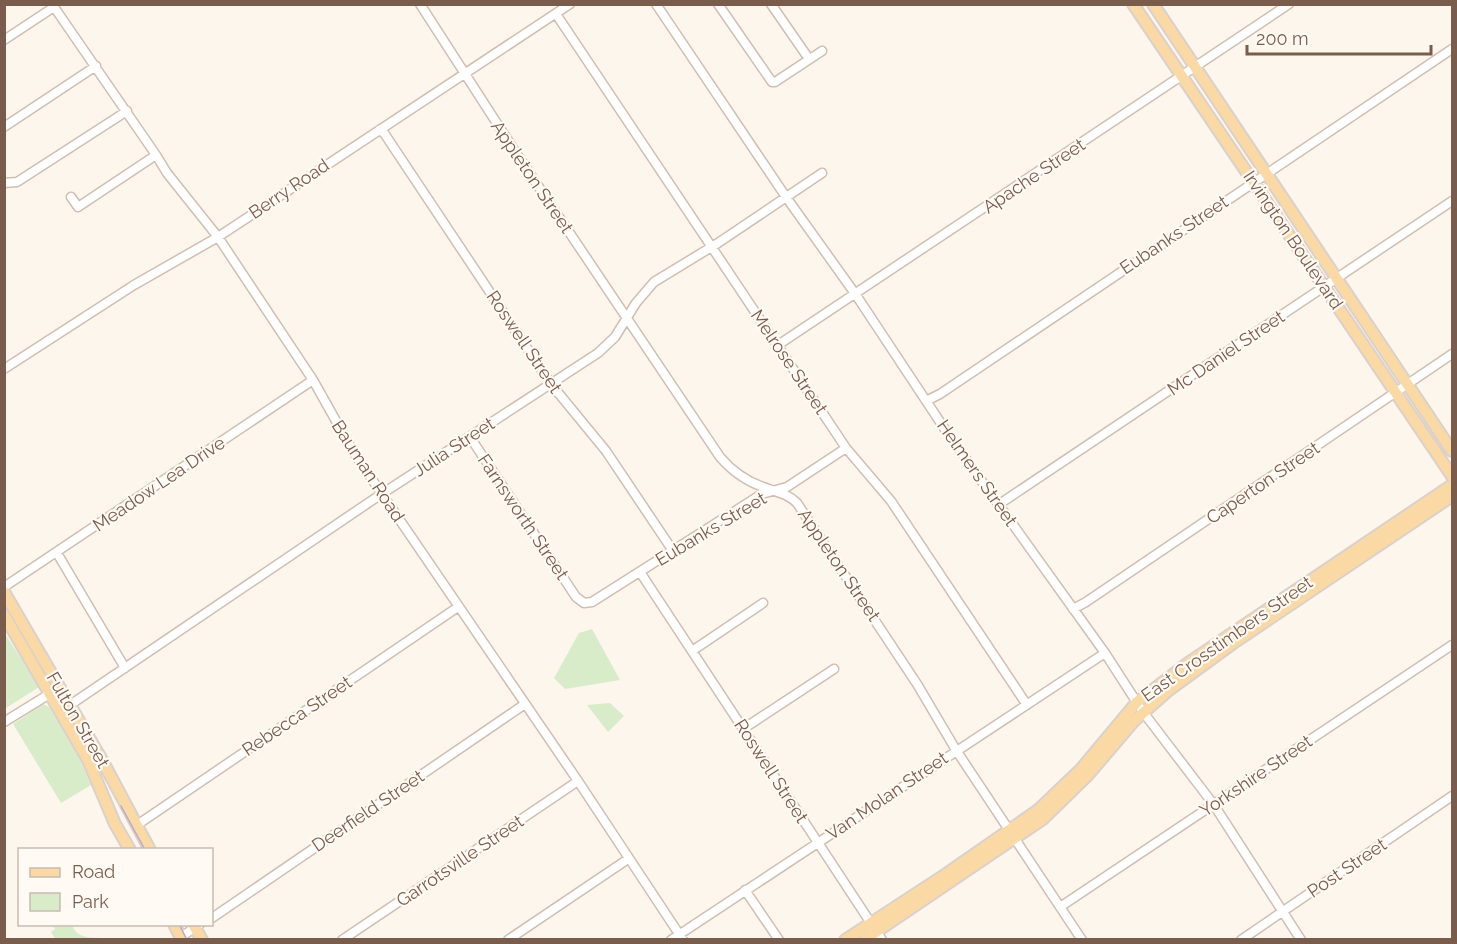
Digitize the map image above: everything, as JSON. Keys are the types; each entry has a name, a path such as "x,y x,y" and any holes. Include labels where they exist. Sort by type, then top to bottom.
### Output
{"main road":[{"name":"Irvington Boulevard","path":"1133,4 1452,476"},
{"name":"Irvington Boulevard","path":"1153,4 1452,451"},
{"name":"East Crosstimbers Street","path":"1399,527 1452,485"},
{"name":"East Crosstimbers Street","path":"864,939 932,888 1012,835 1051,813 1140,707 1169,690 1230,641 1298,595 1399,527 1452,496"},
{"name":"Fulton Street","path":"4,592 88,760 115,824 129,848"},
{"name":"Fulton Street","path":"4,615 54,689 70,705 149,848"},
{"path":"104,796 118,788"},
{"name":"East Crosstimbers Street","path":"845,939 877,931"}],"street":[{"name":"Appleton Street","path":"420,4 720,457 739,476 762,490 787,490 797,502 917,684 956,750 1082,939"},
{"name":"Berry Road","path":"4,369 134,285 218,237 570,4"},
{"name":"Helmers Street","path":"656,4 926,401 1105,653 1140,707 1214,805 1301,939"},
{"path":"718,4 772,82 822,51"},
{"path":"771,4 809,59"},
{"name":"Apache Street","path":"778,345 1289,4"},
{"path":"4,40 53,6"},
{"name":"Bauman Road","path":"53,6 127,111 167,173 218,237 313,380 345,439 381,494 681,936"},
{"name":"Melrose Street","path":"556,14 846,447 891,501 1027,705"},
{"name":"Eubanks Street","path":"926,401 940,394 1452,49"},
{"path":"4,127 96,66"},
{"path":"5,184 17,182 127,111"},
{"name":"Roswell Street","path":"379,130 384,133 551,384 606,451 673,551"},
{"path":"71,197 78,207 156,154"},
{"name":"Julia Street","path":"70,705 381,494 598,352 615,337 626,317 654,282 822,173"},
{"name":"Mc Daniel Street","path":"998,504 1452,201"},
{"path":"615,337 631,332 639,336"},
{"name":"Caperton Street","path":"1073,609 1154,557 1452,354"},
{"name":"Meadow Lea Drive","path":"4,587 313,380"},
{"name":"Farnsworth Street","path":"470,437 576,597"},
{"name":"Eubanks Street","path":"787,490 846,447"},
{"name":"Eubanks Street","path":"576,597 584,603 592,602 673,551 762,490"},
{"path":"57,553 125,668"},
{"name":"Roswell Street","path":"640,572 877,931"},
{"path":"692,651 763,603"},
{"name":"Rebecca Street","path":"136,825 458,607"},
{"name":"Yorkshire Street","path":"1060,907 1452,645"},
{"name":"Van Molan Street","path":"671,939 681,936 817,842 1105,653"},
{"path":"743,729 834,669"},
{"path":"4,722 54,689"},
{"name":"Deerfield Street","path":"213,917 525,704"},
{"name":"Garrotsville Street","path":"342,939 578,782"},
{"name":"Post Street","path":"1241,939 1452,796"},
{"path":"508,939 628,859"},
{"path":"746,890 779,939"},
{"path":"182,938 195,926"}],"green space":[{"path":"592,629 620,680 565,689 554,678 579,633"},
{"path":"4,632 39,687 6,708 4,705"},
{"path":"610,703 624,716 608,732 587,705"},
{"path":"43,704 49,707 78,755 91,785 61,803 13,724"},
{"path":"53,926 72,926 80,935 100,938 55,939 51,932 55,929"}],"tram line":[{"path":"121,806 144,848"},
{"path":"180,926 187,940"}]}
